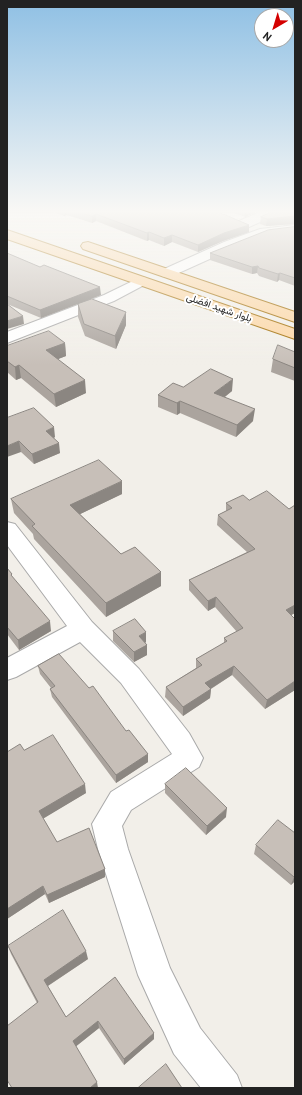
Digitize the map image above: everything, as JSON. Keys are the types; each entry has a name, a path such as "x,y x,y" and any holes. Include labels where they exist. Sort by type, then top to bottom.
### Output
{"main road":[{"name":"بلوار شهید افضلی","path":"87,262 295,334"},
{"name":"بلوار شهید افضلی","path":"135,262 295,317"}],"street":[{"path":"167,273 191,262"},
{"path":"7,338 109,298 141,281"},
{"path":"7,529 83,629 130,676 179,741 189,758 121,801 107,824 112,849 155,975 187,1041 224,1088"},
{"path":"7,670 83,629"}],"building":[{"path":"7,262 28,262 40,267 44,265 100,287 40,310 7,296"},
{"path":"237,262 295,262 295,278 259,268 258,266 252,267"},
{"path":"92,299 126,312 115,336 84,324 78,304"},
{"path":"7,304 23,316 7,321"},
{"path":"49,331 65,343 46,350 85,380 54,394 19,365 15,367 7,361 7,346"},
{"path":"278,345 295,352 295,368 273,359"},
{"path":"211,369 233,379 214,393 255,409 237,425 180,401 177,403 158,395 173,383 183,387"},
{"path":"34,408 54,427 46,431 59,443 32,454 19,441 7,446 7,418"},
{"path":"99,460 122,481 70,505 121,554 135,547 161,572 106,603 32,526 35,524 11,499"},
{"path":"267,491 289,509 295,505 295,605 286,610 295,619 295,681 267,700 234,666 205,683 211,689 183,707 166,687 202,665 196,659 227,641 224,638 243,628 216,597 208,601 189,580 255,549 218,515 232,508 226,503 243,495 249,500"},
{"path":"7,568 12,574 11,575 50,621 18,640 7,627"},
{"path":"135,619 146,632 139,636 147,645 134,652 113,631"},
{"path":"59,654 89,688 93,686 126,731 129,730 148,754 116,775 50,689 55,686 38,666"},
{"path":"53,735 85,784 39,811 57,842 89,828 105,869 47,895 43,886 7,909 7,752 20,744 24,750"},
{"path":"186,768 227,808 207,826 165,784"},
{"path":"278,820 295,833 294,877 256,845"},
{"path":"63,910 86,951 44,980 66,1017 115,977 154,1033 124,1059 98,1021 73,1041 97,1082 90,1088 12,1088 7,1080 7,1026 38,1002 8,946"},
{"path":"166,1064 182,1088 138,1088"}]}
